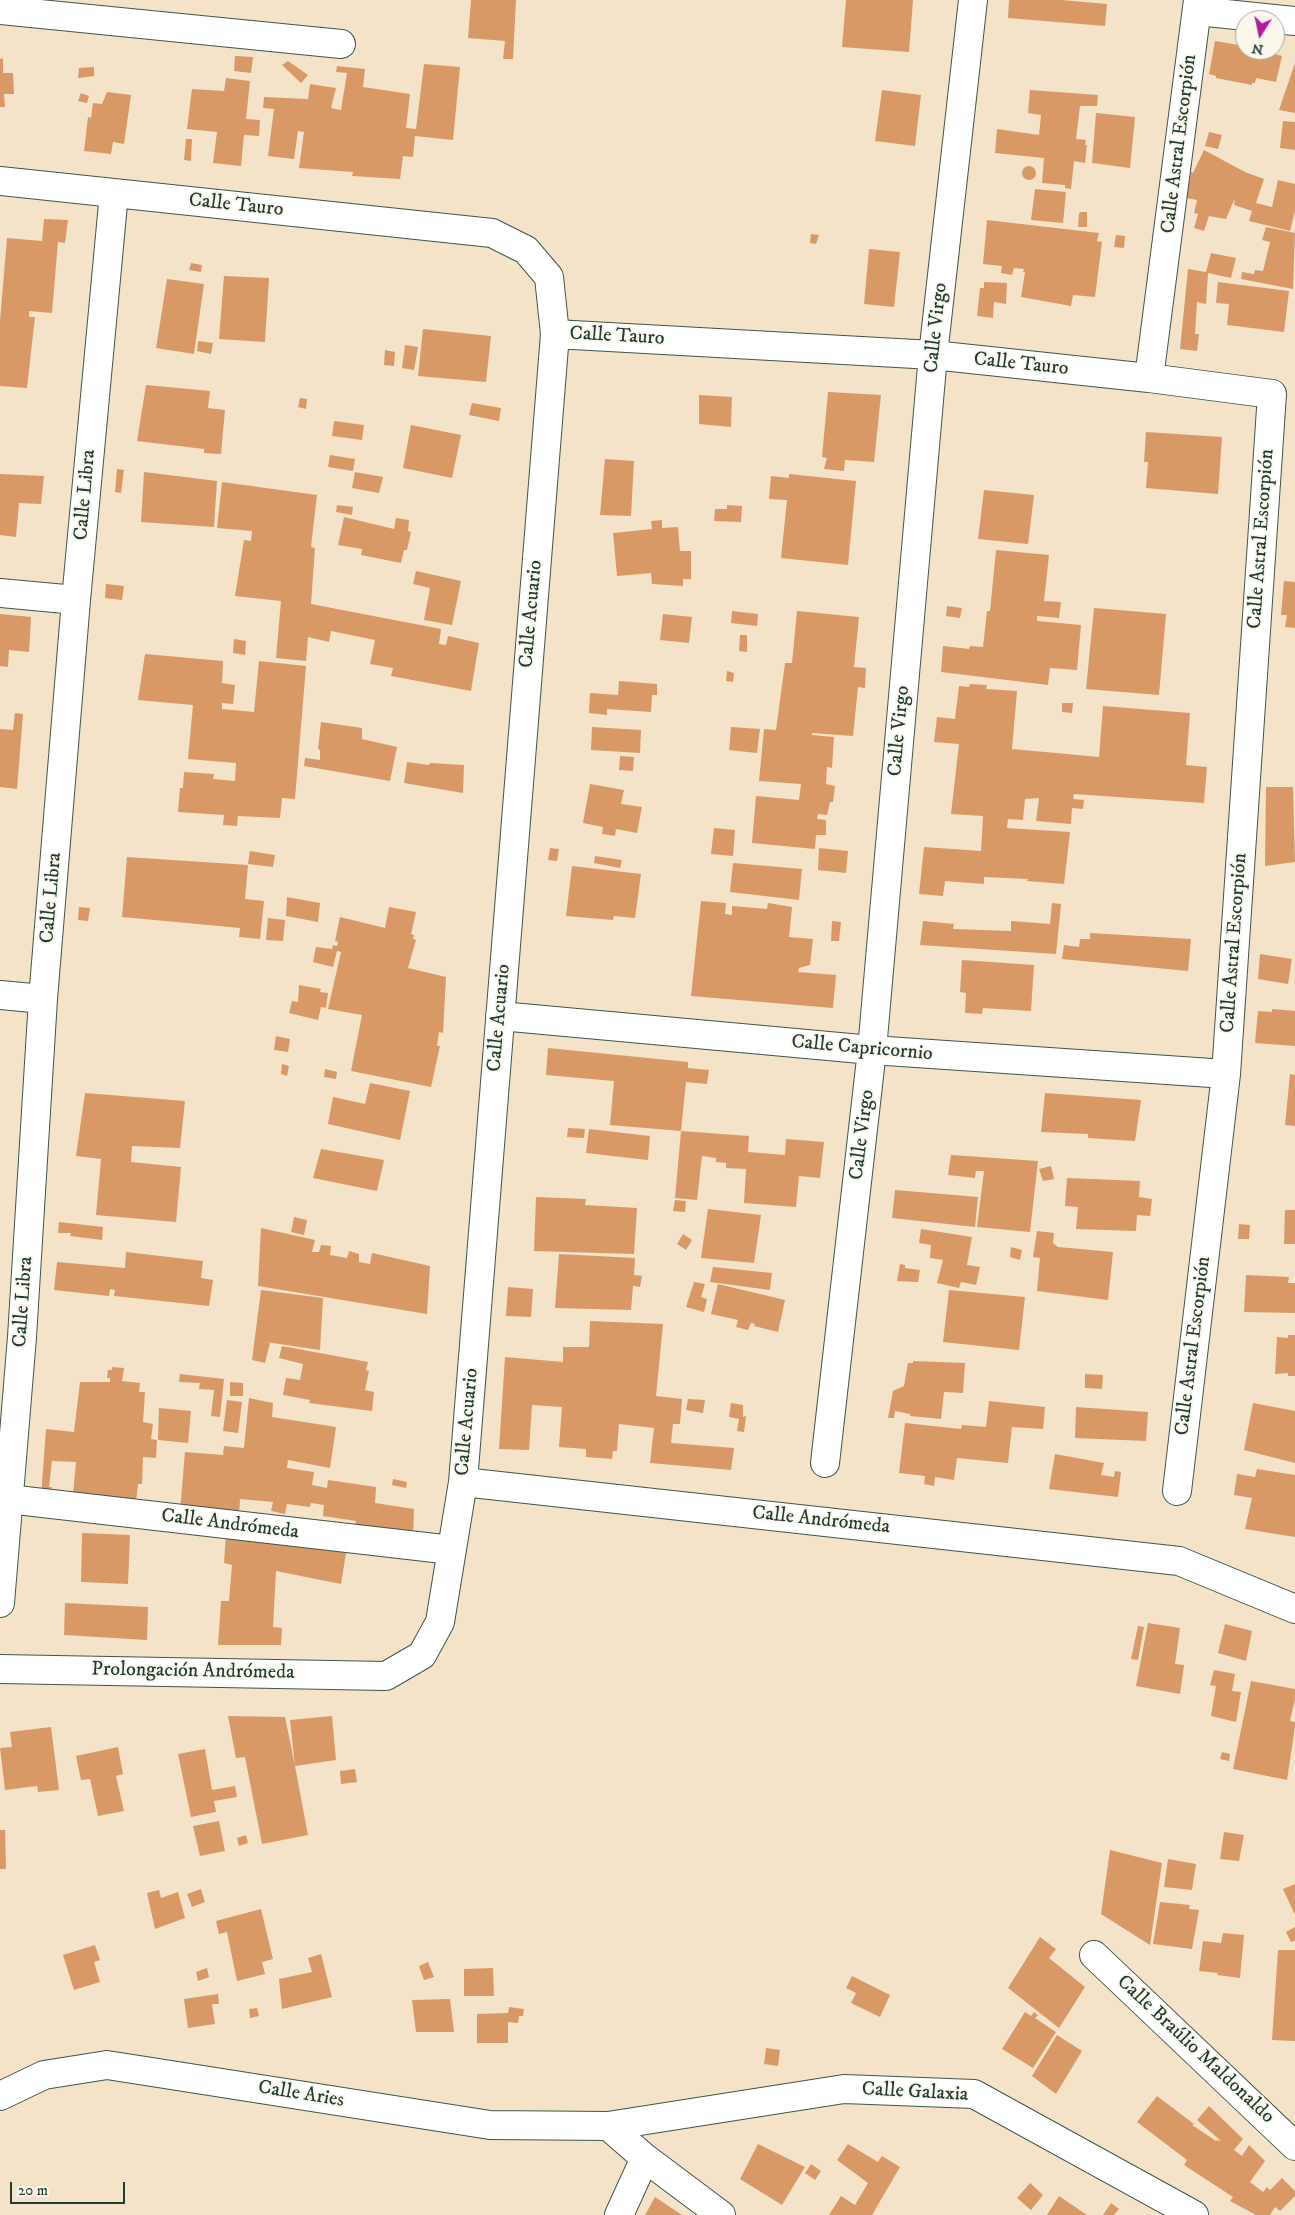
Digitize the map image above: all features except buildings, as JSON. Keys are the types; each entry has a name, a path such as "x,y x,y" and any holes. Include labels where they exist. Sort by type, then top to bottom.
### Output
{"street":[{"name":"Calle Virgo","path":"825,1463 872,1050 934,356 973,0"},
{"path":"1198,6 1295,21"},
{"name":"Calle Astral Escorpión","path":"1149,378 1198,6"},
{"path":"0,10 341,44"},
{"name":"Calle Tauro","path":"0,181 492,233 526,250 549,277 555,334 934,356 1149,378 1272,394"},
{"name":"Calle Libra","path":"0,1604 2,1549 8,1499 11,1336 43,999 76,600 114,194"},
{"name":"Calle Acuario","path":"386,1676 422,1655 440,1622 463,1482 555,334"},
{"name":"Calle Astral Escorpión","path":"1177,1490 1226,1074 1272,394"},
{"path":"0,593 76,600"},
{"path":"0,996 43,999"},
{"name":"Calle Capricornio","path":"500,1016 872,1050 1226,1074"},
{"name":"Calle Andrómeda","path":"463,1482 1179,1560 1295,1609"},
{"name":"Calle Andrómeda","path":"8,1499 452,1550"},
{"name":"Prolongación Andrómeda","path":"0,1669 386,1676"},
{"name":"Calle Braúlio Maldonaldo","path":"1094,1955 1295,2146"},
{"name":"Calle Aries","path":"0,2096 44,2075 107,2065 490,2125 608,2126"},
{"name":"Calle Galaxia","path":"608,2126 844,2089 974,2094 1194,2215"},
{"path":"608,2126 645,2158 721,2215"},
{"path":"619,2215 645,2158"}]}
